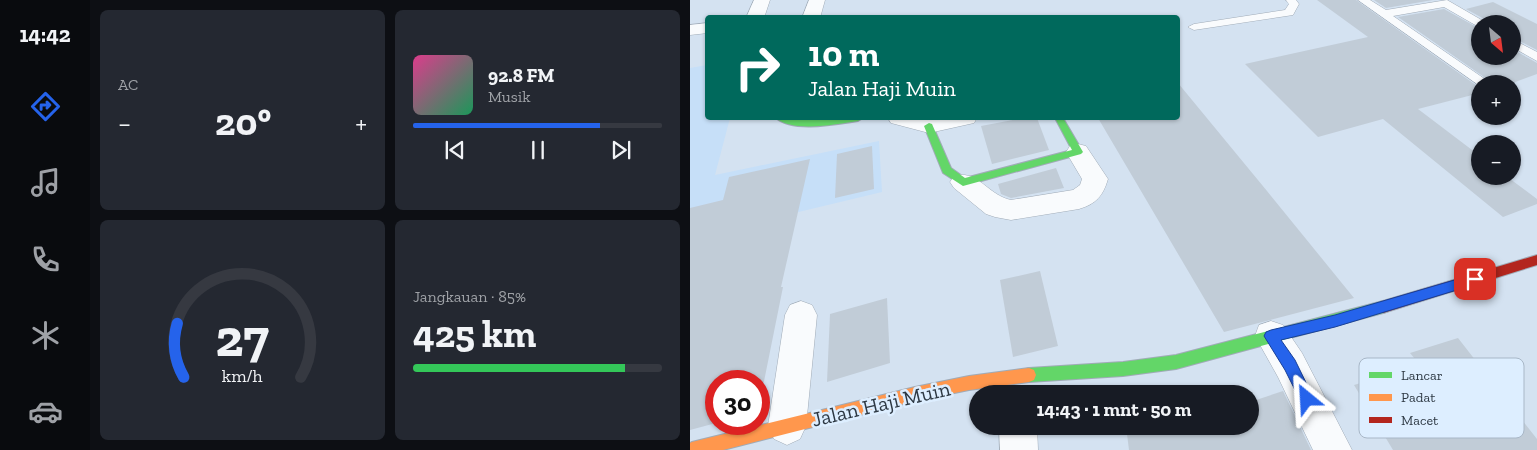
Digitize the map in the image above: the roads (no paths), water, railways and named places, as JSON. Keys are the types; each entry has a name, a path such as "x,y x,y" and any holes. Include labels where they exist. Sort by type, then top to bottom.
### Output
{"street":[{"path":"756,15 762,0"},
{"path":"770,15 776,0"},
{"path":"812,15 817,0"},
{"path":"690,30 705,28"},
{"path":"785,120 789,122 836,120"},
{"path":"906,120 929,126 957,120"},
{"path":"929,126 947,170 995,207 1011,210 1079,199 1091,191 1095,179 1060,120"},
{"path":"963,182 1078,152"},
{"name":"Jalan Haji Muin","path":"692,450 915,394 968,383 1016,385 1176,362 1335,321 1533,265"},
{"path":"787,426 801,315"},
{"path":"1271,336 1290,365 1333,450"},
{"path":"1018,435 1019,450"}],"lane":[{"path":"1194,27 1289,12 1294,4 1291,0"},
{"path":"1363,0 1473,75"},
{"path":"1384,14 1444,2 1471,18"},
{"path":"1521,47 1537,57"}]}
